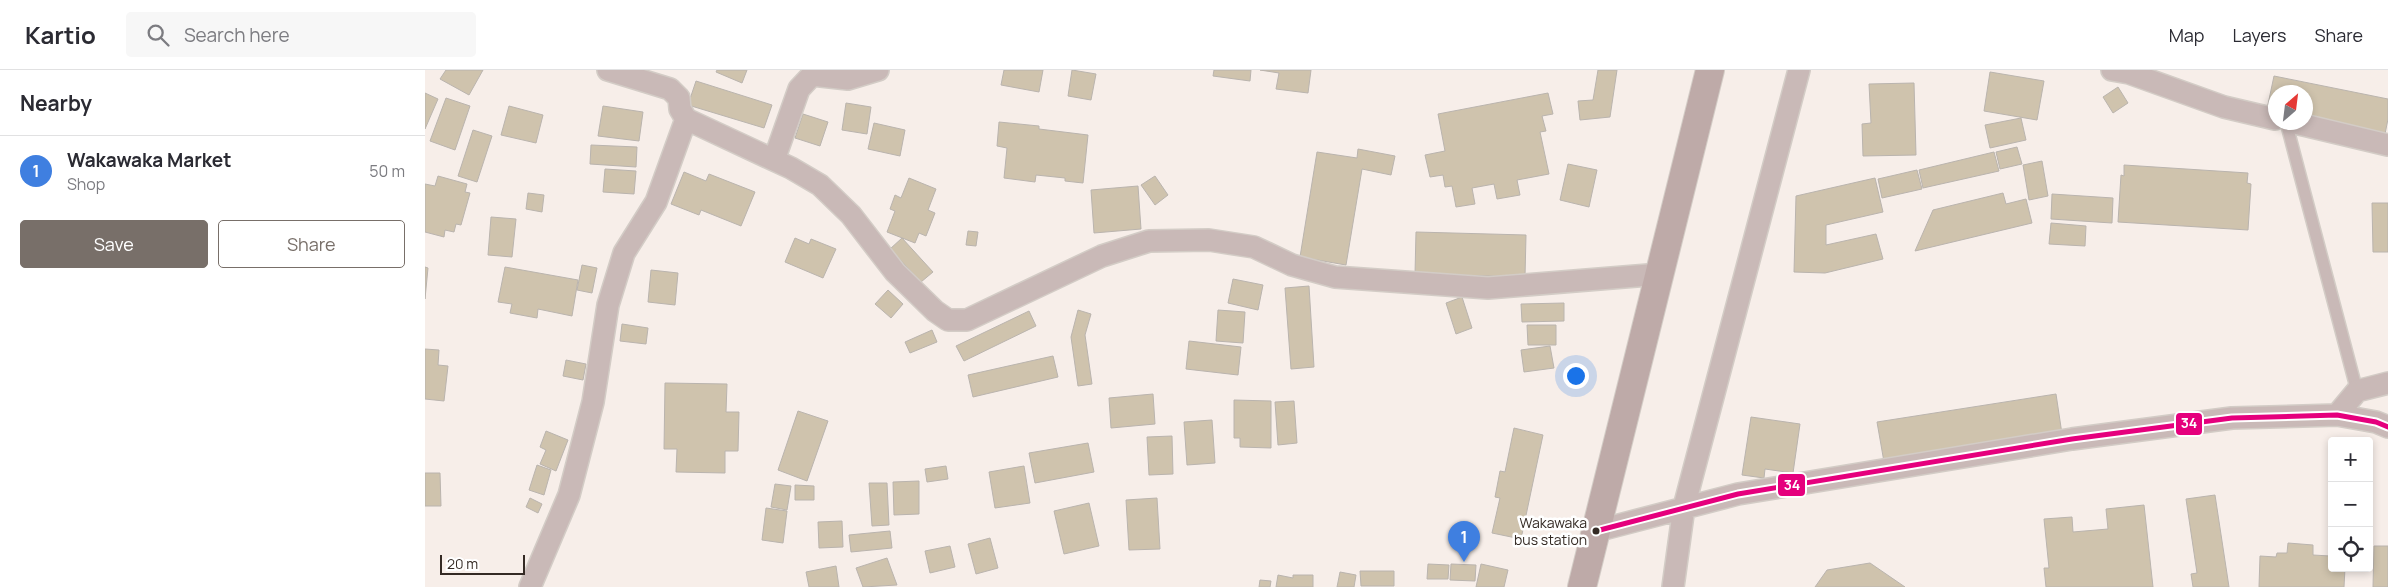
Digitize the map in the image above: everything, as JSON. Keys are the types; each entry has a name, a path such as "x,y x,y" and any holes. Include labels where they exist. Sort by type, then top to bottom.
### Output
{"highway":[{"path":"1582,587 1710,70"}],"street":[{"path":"608,70 671,89 679,98 680,110 687,119 774,160 820,185 851,215 895,272 935,311 948,320 967,320 1102,256 1149,241 1209,240 1255,247 1292,265 1335,277 1488,288 1661,274"},
{"path":"774,160 799,89 812,75 848,80 878,70"},
{"path":"1673,587 1684,506 1799,70"},
{"path":"2112,70 2129,73 2224,107 2268,117"},
{"path":"530,587 569,495 593,402 608,305 624,253 656,202 687,119"},
{"path":"2313,127 2388,145"},
{"path":"2337,415 2357,391 2388,383"},
{"path":"1596,532 1684,506 1738,494 2072,439 2232,418 2337,415 2376,422 2388,427"}],"lane":[{"path":"2288,130 2357,391"}],"building":[{"path":"446,70 483,70 469,95 440,79"},
{"path":"717,70 747,70 742,83 716,72"},
{"path":"1004,70 1043,70 1039,92 1001,85"},
{"path":"1072,70 1096,74 1091,100 1068,96"},
{"path":"1214,70 1251,70 1250,81 1213,76"},
{"path":"1260,70 1311,70 1308,93 1276,89 1279,73"},
{"path":"1598,70 1617,70 1610,117 1580,120 1578,101 1593,100"},
{"path":"1990,72 2044,81 2037,120 1984,111"},
{"path":"2274,76 2388,99 2388,119 2385,134 2313,119 2313,85 2272,85"},
{"path":"696,81 772,105 764,128 688,105"},
{"path":"1914,83 1916,155 1863,156 1862,124 1871,123 1869,84"},
{"path":"2118,87 2128,103 2113,113 2103,97"},
{"path":"425,93 438,99 425,129"},
{"path":"1548,93 1553,114 1542,116 1546,131 1540,132 1549,174 1517,180 1520,195 1497,199 1494,184 1472,188 1475,204 1456,207 1452,186 1445,187 1443,175 1430,177 1425,155 1445,151 1438,114"},
{"path":"446,98 470,106 455,150 430,141"},
{"path":"846,103 871,107 867,134 842,130"},
{"path":"509,106 543,115 536,143 501,135"},
{"path":"603,106 643,112 639,141 598,136"},
{"path":"803,114 828,122 820,146 795,138"},
{"path":"2021,118 2026,140 1990,148 1985,125"},
{"path":"999,122 1039,126 1039,129 1088,135 1083,183 1065,181 1065,178 1036,175 1035,182 1004,178 1007,148 997,146"},
{"path":"874,123 905,130 900,156 868,149"},
{"path":"473,130 492,136 477,182 458,176"},
{"path":"591,145 637,147 636,167 590,164"},
{"path":"2017,147 2022,164 2000,169 1996,152"},
{"path":"1358,149 1395,156 1391,175 1362,169 1346,265 1300,257 1317,152 1357,158"},
{"path":"1994,152 1999,171 1923,188 1919,170"},
{"path":"2042,161 2048,196 2029,200 2023,165"},
{"path":"1568,164 1597,170 1589,207 1560,200"},
{"path":"2124,165 2248,173 2247,183 2251,184 2248,230 2118,222 2121,175 2124,176"},
{"path":"605,169 636,171 634,194 603,192"},
{"path":"1917,170 1922,189 1882,198 1878,179"},
{"path":"684,172 706,181 709,174 755,192 741,226 701,210 699,215 671,204"},
{"path":"438,176 467,184 465,192 470,193 461,225 456,224 454,232 445,230 444,237 425,232 425,184 435,186"},
{"path":"1155,176 1168,195 1155,205 1141,185"},
{"path":"909,178 936,189 928,210 935,213 926,236 919,233 915,243 887,232 895,211 890,209 895,195 901,198"},
{"path":"1875,178 1883,212 1826,225 1826,245 1876,234 1883,259 1825,273 1794,272 1796,196"},
{"path":"1138,186 1141,229 1094,233 1091,190"},
{"path":"528,193 544,195 542,212 526,209"},
{"path":"2003,193 2006,204 2026,199 2032,223 1915,251 1933,210"},
{"path":"2052,194 2113,198 2112,223 2051,219"},
{"path":"2372,203 2388,203 2388,252 2373,252"},
{"path":"491,217 516,219 512,257 488,255"},
{"path":"2051,223 2086,226 2085,246 2049,244"},
{"path":"968,231 978,232 976,246 966,245"},
{"path":"1416,232 1526,235 1525,277 1415,274"},
{"path":"795,238 809,244 811,239 836,249 823,278 785,262"},
{"path":"902,238 933,272 921,282 890,249"},
{"path":"582,265 597,268 592,293 577,290"},
{"path":"425,267 428,268 425,299"},
{"path":"505,267 578,280 572,316 538,309 537,318 510,313 512,304 498,302"},
{"path":"651,270 678,273 675,305 648,302"},
{"path":"1233,279 1263,285 1258,310 1228,303"},
{"path":"1309,286 1314,367 1291,369 1285,288"},
{"path":"888,290 903,304 891,318 875,304"},
{"path":"1462,297 1472,328 1456,334 1446,303"},
{"path":"1564,303 1564,321 1522,322 1521,304"},
{"path":"1078,310 1091,314 1085,335 1092,384 1078,386 1071,337"},
{"path":"1218,310 1245,312 1243,343 1216,341"},
{"path":"1029,311 1036,326 964,361 956,346"},
{"path":"622,324 648,328 646,344 620,341"},
{"path":"1527,325 1556,325 1556,345 1528,345"},
{"path":"932,330 937,342 910,353 905,342"},
{"path":"1189,341 1241,347 1238,375 1186,369"},
{"path":"1550,346 1554,368 1524,372 1521,350"},
{"path":"425,349 439,350 438,365 448,366 444,401 425,399"},
{"path":"1053,356 1058,377 973,397 968,375"},
{"path":"566,360 586,364 583,380 563,376"},
{"path":"665,383 727,384 726,412 739,412 738,451 725,451 725,473 676,472 677,449 664,449"},
{"path":"1153,394 1155,424 1111,428 1109,398"},
{"path":"2056,394 2062,434 1884,462 1877,422"},
{"path":"1234,400 1271,401 1271,448 1240,447 1240,438 1234,438"},
{"path":"1294,401 1297,443 1278,445 1275,402"},
{"path":"798,411 828,421 807,481 778,470"},
{"path":"1751,417 1800,424 1793,473 1765,469 1764,478 1742,475"},
{"path":"1212,420 1215,463 1187,465 1184,422"},
{"path":"1514,428 1543,435 1521,539 1492,533 1500,498 1495,497 1500,471 1505,472"},
{"path":"546,431 568,440 556,471 540,464 546,450 540,447"},
{"path":"1172,436 1173,474 1149,475 1147,437"},
{"path":"1088,443 1094,472 1035,483 1029,453"},
{"path":"537,465 551,470 544,495 529,490"},
{"path":"946,466 948,479 927,482 925,469"},
{"path":"1024,466 1030,503 995,508 989,472"},
{"path":"425,473 440,473 441,506 425,506"},
{"path":"919,481 919,514 894,515 893,482"},
{"path":"869,483 887,483 889,525 872,526"},
{"path":"775,484 791,486 787,510 771,507"},
{"path":"795,485 814,486 814,500 795,500"},
{"path":"2215,495 2229,587 2193,587 2191,574 2197,573 2186,499"},
{"path":"530,498 542,504 538,513 526,507"},
{"path":"1157,498 1160,549 1129,550 1126,500"},
{"path":"1089,503 1099,546 1064,554 1054,511"},
{"path":"2144,505 2153,587 2046,587 2044,568 2049,568 2044,519 2072,517 2073,532 2108,529 2106,509"},
{"path":"766,508 787,511 783,543 762,540"},
{"path":"842,521 843,547 819,548 818,522"},
{"path":"890,531 892,548 851,552 849,535"},
{"path":"990,538 998,568 976,574 968,544"},
{"path":"2288,543 2313,545 2313,555 2328,556 2328,572 2345,572 2344,587 2259,587 2260,556 2276,557 2277,553 2287,553"},
{"path":"950,546 955,567 930,573 925,551"},
{"path":"2374,546 2388,546 2388,587 2373,587"},
{"path":"887,558 897,585 863,587 856,568"},
{"path":"1870,563 1905,587 1815,587 1827,570"},
{"path":"1428,564 1449,565 1448,579 1427,579"},
{"path":"1451,564 1476,565 1475,581 1450,580"},
{"path":"1481,564 1508,570 1504,587 1476,587"},
{"path":"836,566 839,587 809,587 806,572"},
{"path":"1360,571 1394,571 1394,586 1361,586"},
{"path":"1340,572 1356,575 1354,587 1337,587"},
{"path":"1278,575 1293,578 1293,575 1313,575 1313,587 1276,587"},
{"path":"1260,580 1271,581 1270,587 1259,587"}],"transit line":[{"name":"34","path":"1596,531 1738,494 2072,439 2232,418 2337,415 2376,422 2388,427"}],"place":[{"name":"Wakawaka bus station","path":"1596,531"},
{"name":"Wakawaka Market","path":"1464,562"}]}
